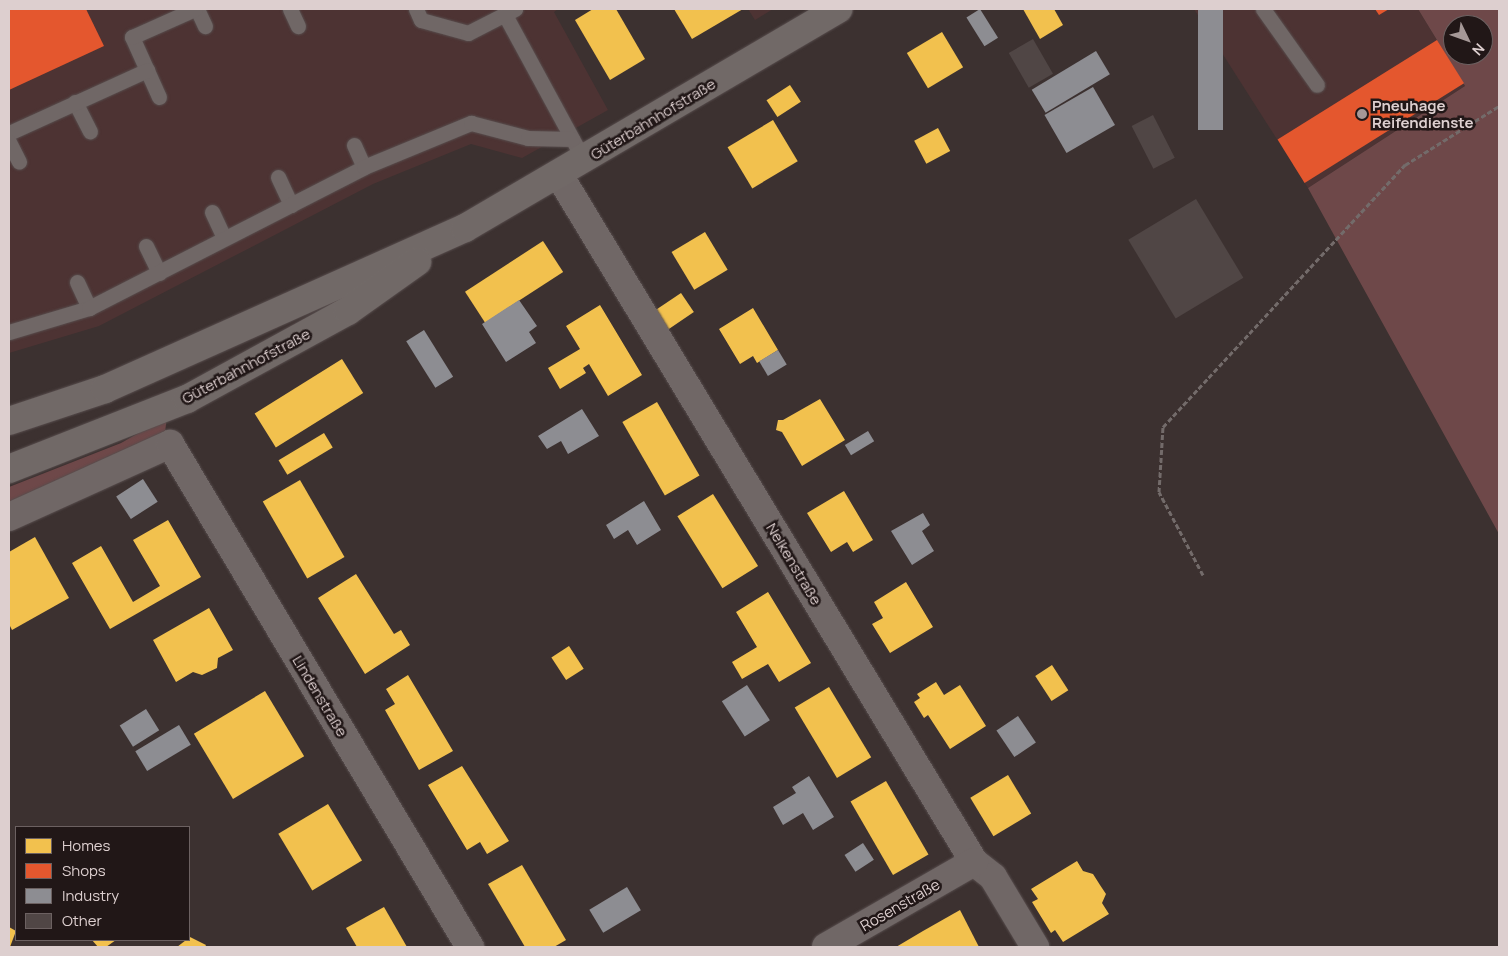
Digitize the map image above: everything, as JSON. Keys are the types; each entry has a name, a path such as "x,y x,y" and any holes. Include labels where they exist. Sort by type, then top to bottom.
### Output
{"main road":[{"name":"Güterbahnhofstraße","path":"9,421 104,389 465,228 559,176 579,149 839,9"},
{"name":"Güterbahnhofstraße","path":"9,469 187,399 348,311 465,228"}],"street":[{"name":"Nelkenstraße","path":"559,176 974,862 993,877 1035,947"},
{"name":"Lindenstraße","path":"9,517 170,444 470,947"},
{"name":"Rosenstraße","path":"826,947 974,862"}],"lane":[{"path":"159,97 132,37 196,9 205,26"},
{"path":"290,9 298,26"},
{"path":"416,9 421,20 468,33 510,12 579,149"},
{"path":"1263,9 1317,85"},
{"path":"9,132 147,70"},
{"path":"75,102 90,132"},
{"path":"10,329 89,308 364,167 471,123 579,149"},
{"path":"9,142 19,162"},
{"path":"354,145 364,167"},
{"path":"278,177 291,205"},
{"path":"212,212 224,238"},
{"path":"146,246 159,273"},
{"path":"77,282 89,308"}],"path":[{"path":"1203,575 1160,492 1162,427 1404,165 1499,106"}],"shaded area":[{"path":"9,9 558,9 554,12 608,110 522,158 471,144 373,184 99,326 9,353"},
{"path":"748,9 773,9 755,20"},
{"path":"1194,9 1418,9 1443,50 1443,65 1452,65 1465,86 1308,188"},
{"path":"1418,9 1499,9 1499,534 1308,188 1465,86 1452,65 1493,65 1493,15 1443,15 1443,50"},
{"path":"167,417 165,432 9,502 9,487 121,443"}],"building: Homes":[{"path":"593,9 616,9 645,59 610,80 575,20"},
{"path":"674,9 743,9 692,39"},
{"path":"1023,9 1054,9 1063,25 1040,39"},
{"path":"942,32 963,67 928,88 907,53"},
{"path":"790,85 801,102 777,117 767,100"},
{"path":"773,120 798,161 752,188 728,147"},
{"path":"938,128 950,151 926,164 914,141"},
{"path":"705,232 728,270 694,290 672,252"},
{"path":"543,241 563,272 485,323 465,292"},
{"path":"681,293 694,312 668,329 655,310"},
{"path":"600,305 642,375 608,396 589,364 583,368 586,373 560,389 548,368 580,349 566,326"},
{"path":"753,308 778,350 757,363 753,356 740,364 719,329"},
{"path":"342,359 363,393 276,448 255,414"},
{"path":"820,399 845,440 802,466 782,432 776,430 778,420 783,420"},
{"path":"657,402 700,476 665,496 622,422"},
{"path":"324,433 333,448 287,475 279,460"},
{"path":"300,480 344,557 307,579 263,501"},
{"path":"844,491 873,540 853,552 847,542 831,552 807,513"},
{"path":"713,494 758,566 722,588 677,516"},
{"path":"168,520 201,577 110,629 72,563 101,546 133,602 160,586 133,540"},
{"path":"35,537 69,598 12,630 9,624 9,552"},
{"path":"356,574 394,634 401,630 410,645 365,674 318,598"},
{"path":"906,582 933,627 890,653 872,624 883,618 874,602"},
{"path":"768,592 811,663 779,682 768,664 742,679 732,662 757,647 736,612"},
{"path":"209,608 233,650 218,658 217,668 202,675 193,672 176,682 153,640"},
{"path":"569,646 584,669 566,680 551,657"},
{"path":"1052,665 1068,690 1052,701 1035,676"},
{"path":"408,675 453,751 419,770 385,710 395,704 386,689"},
{"path":"936,682 944,695 960,685 986,726 950,749 928,715 924,718 914,702 920,698 917,694"},
{"path":"829,687 871,757 837,778 795,708"},
{"path":"265,691 304,756 233,799 194,734"},
{"path":"462,766 509,841 487,854 480,842 467,850 428,785"},
{"path":"1008,775 1031,814 993,836 970,798"},
{"path":"886,781 928,855 893,875 850,802"},
{"path":"328,804 362,861 312,890 278,834"},
{"path":"1077,861 1083,871 1093,874 1106,894 1102,903 1109,914 1063,942 1055,930 1051,933 1032,902 1038,899 1031,889"},
{"path":"522,865 566,940 554,947 525,947 488,884"},
{"path":"384,907 407,947 357,947 346,928"},
{"path":"960,910 979,947 896,947 923,931"},
{"path":"9,927 15,930 15,934 9,947"},
{"path":"190,937 206,945 205,947 177,947 185,941 190,941"},
{"path":"93,941 115,941 106,947 98,947"}],"building: Shops":[{"path":"9,9 86,9 104,46 9,90"},
{"path":"1375,9 1389,9 1379,15"},
{"path":"1437,40 1443,50 1443,65 1453,65 1464,83 1305,183 1278,140"}],"building: Industry":[{"path":"980,9 998,38 984,46 966,17"},
{"path":"1198,9 1223,9 1223,130 1198,130"},
{"path":"1096,51 1110,74 1046,113 1032,90"},
{"path":"1093,87 1115,125 1067,153 1045,115"},
{"path":"519,300 537,326 529,332 536,343 506,362 482,324"},
{"path":"424,330 453,377 435,388 406,341"},
{"path":"778,350 787,365 768,376 759,361"},
{"path":"582,409 599,436 568,454 561,441 547,449 538,436"},
{"path":"868,431 874,441 851,455 845,445"},
{"path":"143,479 158,502 131,519 116,496"},
{"path":"644,501 661,530 637,545 628,530 614,539 606,525"},
{"path":"923,513 930,525 922,531 934,551 912,565 891,531"},
{"path":"747,685 770,720 745,737 722,701"},
{"path":"146,709 159,730 133,747 120,725"},
{"path":"1018,716 1036,743 1014,757 996,731"},
{"path":"179,725 191,745 147,771 135,751"},
{"path":"809,776 834,817 813,830 803,813 783,825 773,807 796,793 792,787"},
{"path":"863,843 874,860 855,872 845,855"},
{"path":"627,887 641,910 603,933 589,910"}],"building: Other":[{"path":"1033,39 1053,74 1029,88 1009,53"},
{"path":"1153,115 1175,158 1153,169 1132,126"},
{"path":"1196,199 1243,278 1176,319 1128,240"}],"place":[{"name":"Pneuhage Reifendienste","path":"1362,114"}]}
